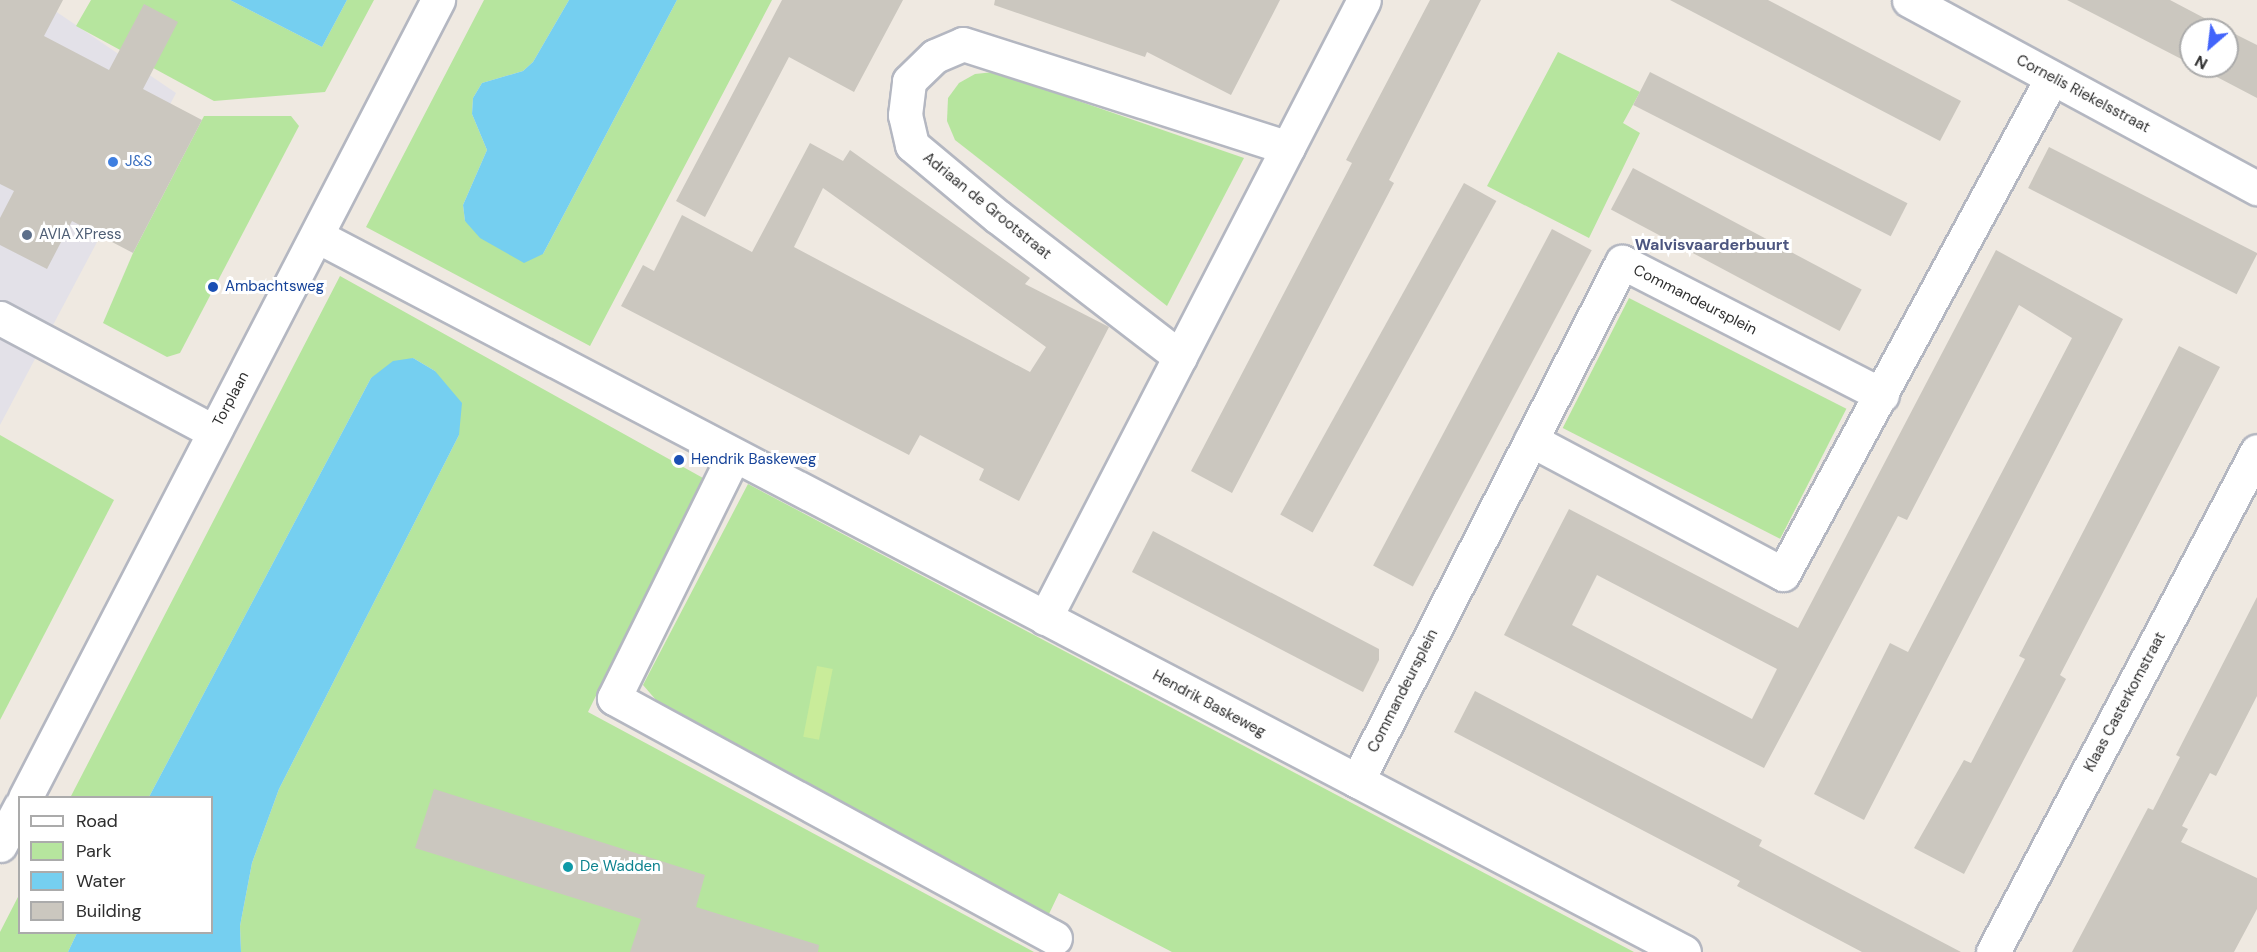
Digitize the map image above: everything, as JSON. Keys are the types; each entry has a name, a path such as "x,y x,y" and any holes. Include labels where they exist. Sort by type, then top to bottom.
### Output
{"street":[{"name":"Torplaan","path":"26,796 438,0"},
{"path":"1045,618 1364,0"},
{"name":"Cornelis Riekelsstraat","path":"1909,0 2257,188"},
{"name":"Adriaan de Grootstraat","path":"1180,357 998,217 912,145 905,115 909,81 935,56 963,44 1288,147"},
{"path":"1531,440 1783,574 2052,78"},
{"name":"Hendrik Baskeweg","path":"317,236 1684,952"},
{"name":"Commandeursplein","path":"1357,781 1622,262 1882,395"},
{"path":"0,318 214,432"},
{"name":"Klaas Casterkomstraat","path":"1994,952 2257,452"},
{"path":"734,455 614,698 1054,938"},
{"path":"0,845 18,811"}],"shaded area":[{"path":"0,0 39,0 176,93 0,425"}],"green space":[{"path":"91,0 230,0 322,47 347,0 374,0 325,92 214,101 76,26"},
{"path":"484,0 569,0 533,62 523,71 482,83 473,98 472,114 487,150 463,205 465,221 543,254 677,0 772,0 590,346 366,227"},
{"path":"1558,52 1640,92 1623,123 1640,133 1589,238 1487,186"},
{"path":"994,72 1244,158 1167,306 955,140 947,121 948,98 959,83 975,74"},
{"path":"204,116 291,116 299,126 180,353 167,357 103,323 133,253"},
{"path":"340,276 703,478 588,712 1034,952 241,952 240,926 252,863 279,789 459,435 435,371 413,358 371,378 150,796 71,796"},
{"path":"1629,298 1846,409 1780,539 1563,428"},
{"path":"0,435 114,500 0,720"},
{"path":"748,484 1634,952 1172,952 1059,893 1048,916 676,723 643,685"},
{"path":"817,666 833,669 819,740 803,737"},
{"path":"18,897 18,934 77,934 68,952 0,952 0,932"}],"water":[{"path":"230,0 347,0 322,47"},
{"path":"569,0 677,0 543,254 524,263 480,238 465,221 463,205 487,150 472,114 473,98 482,83 523,71 533,62"},
{"path":"413,358 435,371 462,403 459,435 279,789 252,863 240,926 241,952 68,952 77,934 213,934 213,796 150,796 371,378 393,361"}],"building":[{"path":"0,0 63,0 44,36 109,70 144,4 178,22 143,89 202,120 133,253 72,221 47,269 0,245 0,218 14,191 0,184"},
{"path":"782,0 903,0 854,92 789,57 705,217 676,201"},
{"path":"995,0 1280,0 1231,95 1147,52 1145,57 994,5"},
{"path":"1430,0 1481,0 1389,180 1394,183 1232,493 1191,471 1352,163 1346,160"},
{"path":"1670,0 1768,0 1961,101 1940,141"},
{"path":"2067,0 2170,0 2204,18 2179,18 2179,58"},
{"path":"2239,36 2257,45 2257,98 2219,78 2239,78"},
{"path":"1650,72 1908,203 1891,236 1633,105"},
{"path":"810,143 843,161 850,150 1030,278 1025,284 1109,327 1019,501 979,480 984,469 920,435 909,455 621,306 643,265 654,271 682,215 752,252","holes":["823,188 1046,347 1030,372 794,247"]},
{"path":"2049,147 2257,253 2237,294 2028,188"},
{"path":"1633,168 1862,290 1840,331 1611,209"},
{"path":"1464,183 1496,201 1313,532 1280,514"},
{"path":"1552,229 1592,250 1413,587 1373,565"},
{"path":"1996,250 2123,319 1864,820 1814,794 1890,643 1908,652 2072,338 2019,305 1907,520 1898,516 1764,768 1504,635 1569,509 1798,628","holes":["1597,575 1777,669 1752,719 1572,625"]},
{"path":"2179,346 2220,367 2060,675 2066,679 1964,874 1914,848 1964,760 1971,763 2025,659 2019,656"},
{"path":"1153,531 1379,649 1379,660 1363,692 1132,572"},
{"path":"2257,597 2257,696 2216,776 2210,773 2182,826 2188,829 2181,842 2257,878 2257,909 2234,952 2072,952 2148,808 2153,810 2180,757 2176,755"},
{"path":"1475,691 1762,840 1759,846 1961,952 1862,952 1737,886 1740,881 1454,732"},
{"name":"De Wadden","path":"434,789 705,875 696,907 819,945 818,952 630,952 641,919 415,848"}],"place":[{"name":"J&S","path":"113,162"},
{"name":"AVIA XPress","path":"27,235"},
{"name":"Ambachtsweg","path":"213,287"},
{"name":"Hendrik Baskeweg","path":"679,460"},
{"name":"De Wadden","path":"568,867"}],"district":[{"name":"Walvisvaarderbuurt","path":"1712,245"}]}
